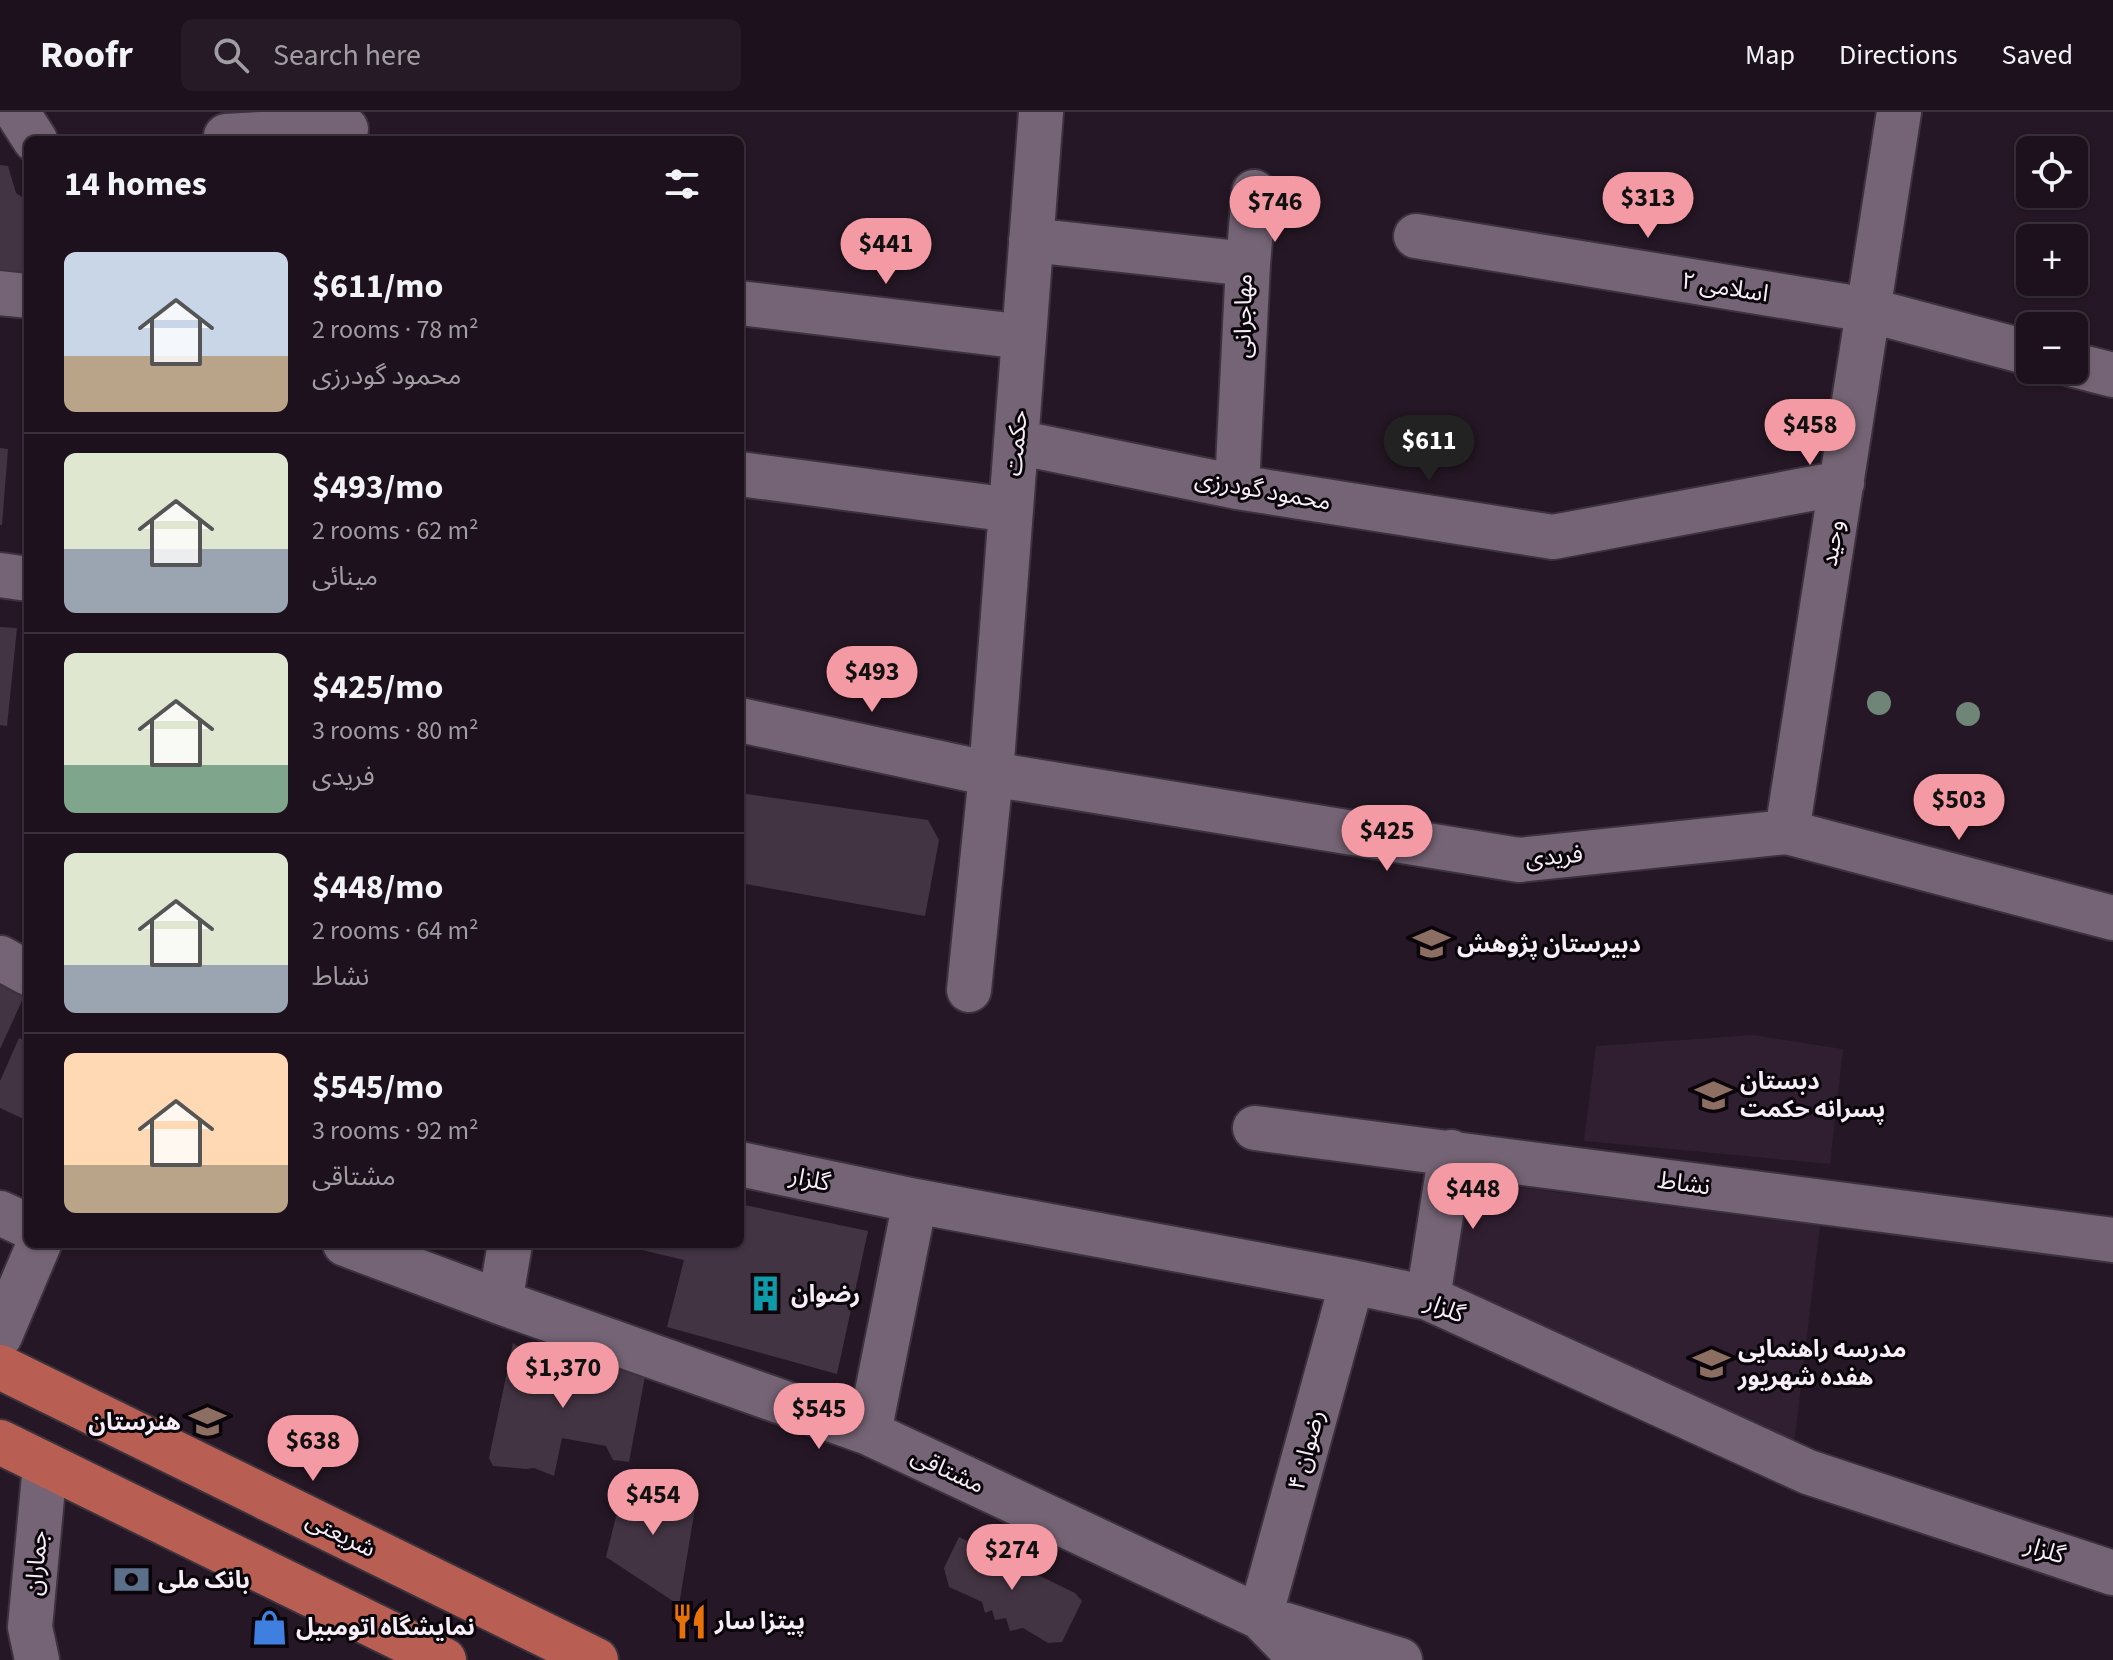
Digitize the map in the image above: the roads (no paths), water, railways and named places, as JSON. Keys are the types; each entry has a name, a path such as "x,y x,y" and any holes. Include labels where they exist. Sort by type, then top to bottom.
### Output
{"main road":[{"name":"شریعتی","path":"0,1367 596,1660"},
{"path":"0,1442 444,1660"}],"street":[{"path":"17,112 32,136"},
{"name":"حکمت","path":"969,990 991,774 1041,112"},
{"name":"وحید","path":"1787,832 1899,112"},
{"path":"226,136 348,127"},
{"path":"1248,264 1254,192"},
{"name":"اسلامی ۲","path":"1416,236 1868,310 2016,349"},
{"name":"مهاجرانی","path":"1031,240 1248,264 1237,487"},
{"path":"0,293 24,296"},
{"path":"744,303 1024,337"},
{"path":"2088,369 2113,375"},
{"name":"محمود گودرزی","path":"1016,442 1237,487 1553,537 1842,483"},
{"path":"744,475 1011,510"},
{"path":"0,575 24,578"},
{"name":"فریدی","path":"744,721 991,774 1519,860 1787,832 2113,918"},
{"path":"0,958 24,971"},
{"name":"نشاط","path":"1255,1128 2113,1240"},
{"path":"1428,1298 1451,1152"},
{"name":"گلزار","path":"744,1165 915,1201 1428,1298 1808,1472 2113,1573"},
{"path":"869,1433 915,1201"},
{"path":"0,1213 24,1224"},
{"path":"0,1336 37,1248"},
{"name":"مشتاقی","path":"356,1248 869,1433 1260,1617 1302,1660"},
{"path":"500,1302 509,1248"},
{"name":"رضوان ۴","path":"1260,1617 1352,1282"},
{"name":"جماران","path":"22,1638 45,1465"},
{"path":"1260,1617 1400,1660"}],"place":[{"name":"دبیرستان پژوهش","path":"1431,944"},
{"name":"دبستان پسرانه حکمت","path":"1714,1095"},
{"name":"رضوان","path":"765,1294"},
{"name":"مدرسه راهنمایی هفده شهریور","path":"1712,1363"},
{"name":"هنرستان","path":"207,1422"},
{"name":"بانک ملی","path":"132,1580"},
{"name":"پیتزا سار","path":"689,1621"},
{"name":"نمایشگاه اتومبیل","path":"270,1627"}]}
